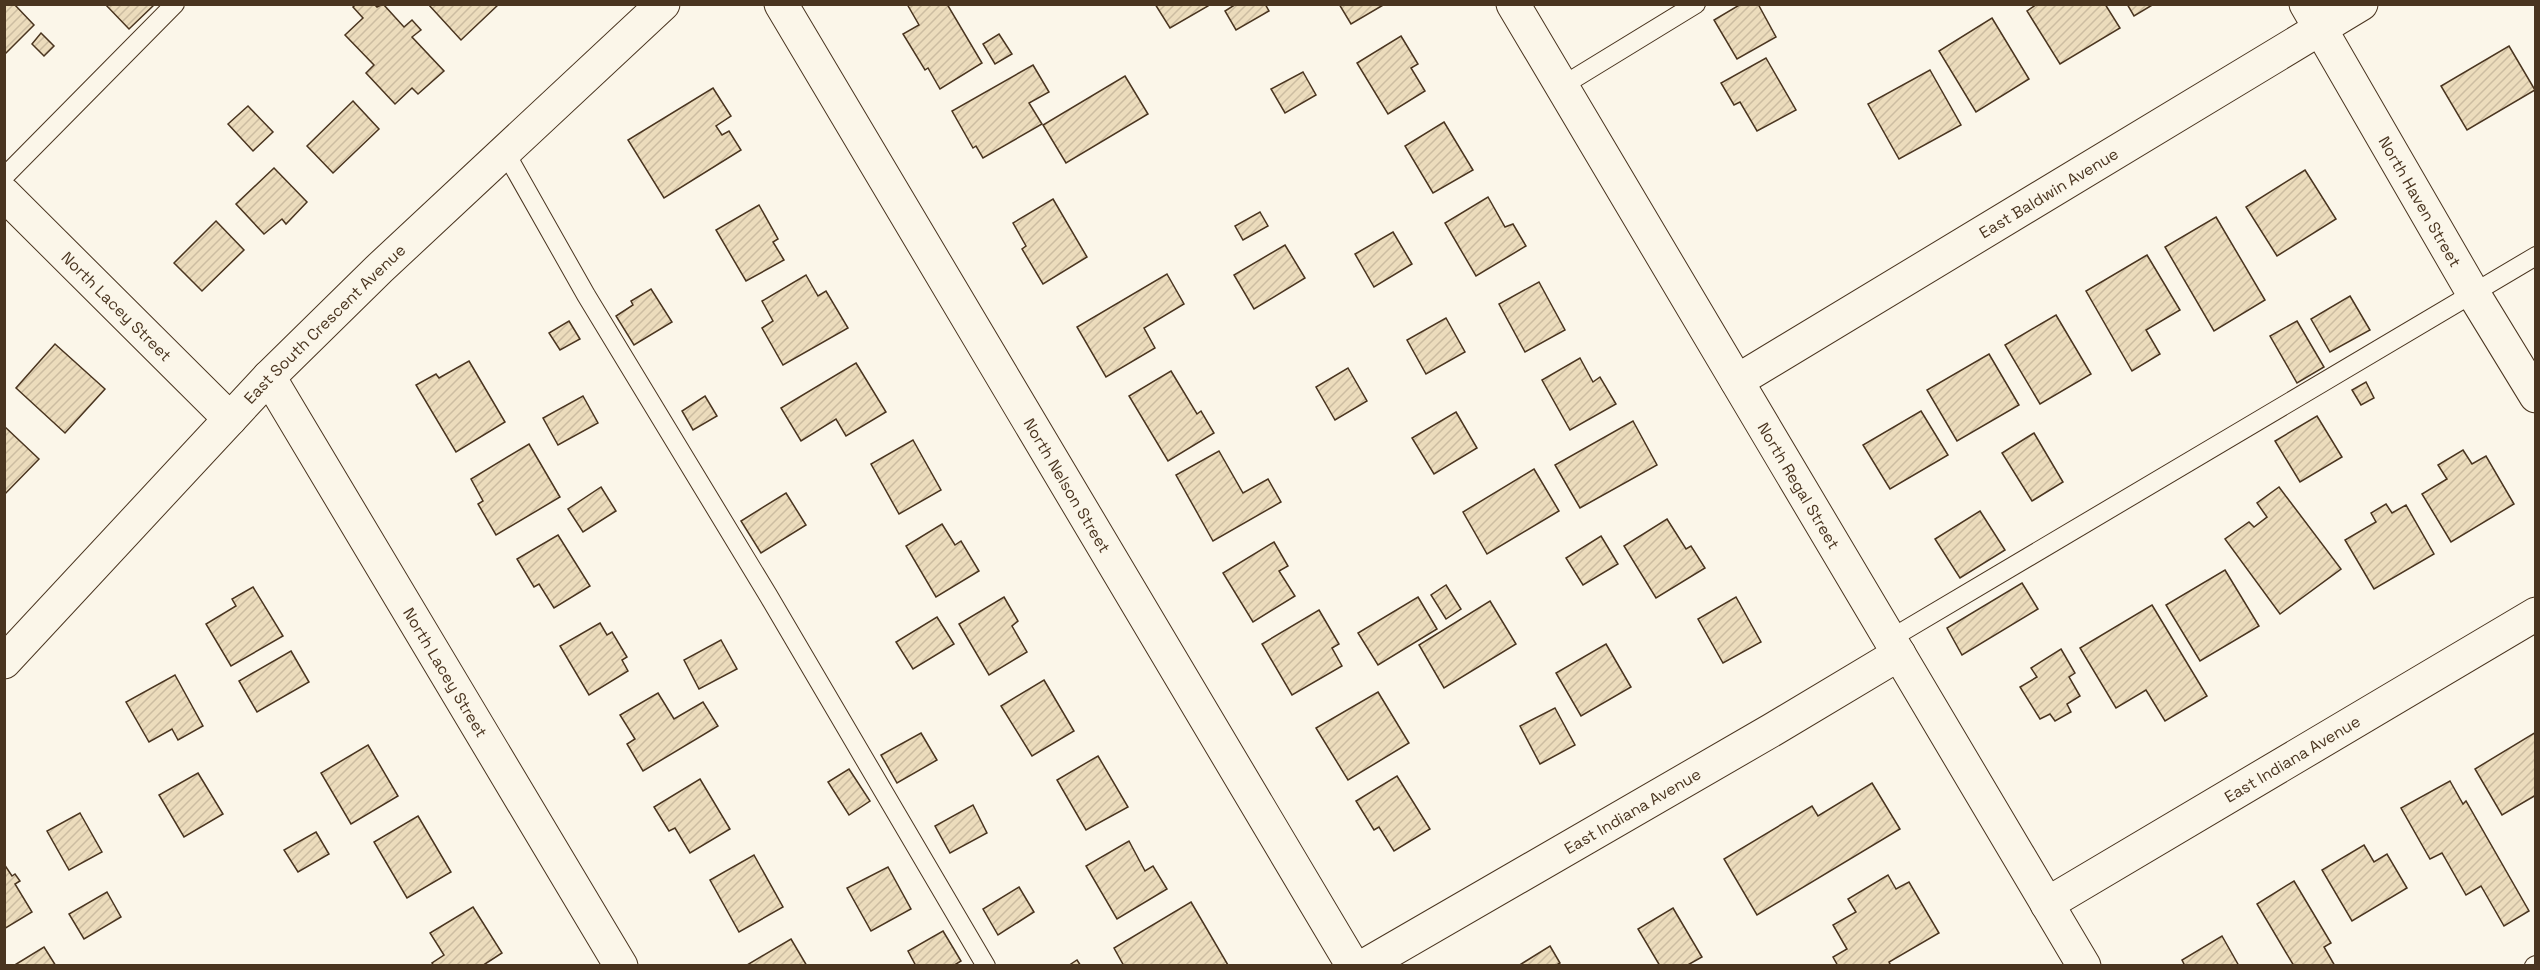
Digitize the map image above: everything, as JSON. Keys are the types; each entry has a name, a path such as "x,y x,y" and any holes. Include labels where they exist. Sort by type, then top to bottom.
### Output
{"street":[{"name":"East South Crescent Avenue","path":"4,662 269,377 504,150 663,4"},
{"name":"North Nelson Street","path":"781,4 1353,966"},
{"name":"North Regal Street","path":"1513,4 2084,966"},
{"name":"East Baldwin Avenue","path":"1737,381 2314,16 2361,4"},
{"name":"North Haven Street","path":"2314,16 2473,293 2535,396"},
{"name":"North Lacey Street","path":"4,194 230,419"},
{"name":"North Lacey Street","path":"269,377 621,966"},
{"name":"East Indiana Avenue","path":"2047,904 2535,614"},
{"name":"East Indiana Avenue","path":"1364,966 1772,730 1894,646"}],"lane":[{"path":"4,177 175,4"},
{"path":"1562,86 1696,4"},
{"path":"504,150 586,295 768,595 986,966"},
{"path":"1894,646 2535,256"}],"building":[{"path":"4,4 14,4 34,25 4,55"},
{"path":"105,4 155,4 129,29"},
{"path":"356,4 374,4 377,7 383,4 404,27 412,20 421,30 412,37 444,71 418,94 412,88 395,104 366,73 374,65 345,35 363,18 353,7"},
{"path":"428,4 499,4 461,40"},
{"path":"907,4 947,4 982,63 940,89 928,68 925,70 903,34 919,25"},
{"path":"1155,4 1207,4 1208,6 1170,28"},
{"path":"1236,4 1265,4 1269,11 1236,30 1225,11"},
{"path":"1339,4 1385,4 1351,24"},
{"path":"1741,4 1758,4 1776,37 1737,59 1714,20"},
{"path":"2037,4 2105,4 2120,28 2060,64 2027,11"},
{"path":"2127,4 2154,4 2134,16"},
{"path":"1992,18 2029,79 1976,112 1939,51"},
{"path":"41,33 54,46 44,56 32,44"},
{"path":"999,34 1012,54 995,64 983,44"},
{"path":"1401,36 1418,64 1411,68 1425,91 1388,114 1357,63"},
{"path":"2509,46 2535,90 2467,130 2441,86"},
{"path":"1766,58 1796,110 1757,131 1740,102 1734,105 1721,83"},
{"path":"1033,65 1049,92 1029,103 1042,124 983,158 976,146 973,148 952,111"},
{"path":"1930,70 1961,125 1899,159 1868,104"},
{"path":"1303,72 1316,95 1285,113 1271,89"},
{"path":"1125,76 1148,114 1066,163 1043,125"},
{"path":"713,88 731,116 716,126 722,135 729,131 741,150 664,198 628,140"},
{"path":"353,101 379,129 333,173 307,146"},
{"path":"248,106 273,132 253,151 228,124"},
{"path":"1444,122 1473,170 1433,193 1405,146"},
{"path":"274,168 307,202 286,224 282,219 264,234 236,204"},
{"path":"2305,170 2336,219 2277,256 2246,207"},
{"path":"1488,197 1505,227 1513,224 1526,246 1476,276 1445,223"},
{"path":"1053,199 1087,257 1043,284 1022,249 1026,246 1013,223"},
{"path":"759,205 778,239 773,242 784,260 746,281 716,230"},
{"path":"1260,212 1268,226 1243,240 1235,226"},
{"path":"2216,217 2265,300 2214,331 2165,247"},
{"path":"216,221 244,250 202,291 174,263"},
{"path":"1393,232 1412,264 1374,287 1355,254"},
{"path":"1285,245 1305,278 1254,309 1234,275"},
{"path":"2147,255 2180,310 2146,330 2160,354 2132,371 2086,291"},
{"path":"1167,274 1184,304 1144,328 1155,348 1106,377 1077,327"},
{"path":"806,275 818,296 826,291 848,328 783,365 762,328 773,321 762,301"},
{"path":"1539,282 1565,330 1525,352 1499,304"},
{"path":"651,289 672,322 634,345 616,316 633,305 631,301"},
{"path":"2350,296 2370,330 2330,352 2311,319"},
{"path":"2056,315 2091,374 2040,404 2005,345"},
{"path":"1446,318 1465,352 1426,374 1407,340"},
{"path":"569,321 580,339 560,350 549,333"},
{"path":"2297,321 2324,367 2297,383 2270,336"},
{"path":"55,344 105,389 65,433 16,388"},
{"path":"1989,354 2019,405 1957,441 1927,390"},
{"path":"1580,358 1593,382 1600,377 1616,404 1570,430 1542,380"},
{"path":"469,361 505,422 456,452 416,385 436,374 439,378"},
{"path":"856,363 886,412 846,436 836,419 801,441 781,408"},
{"path":"1348,368 1367,401 1335,420 1316,387"},
{"path":"1171,371 1197,414 1201,411 1214,433 1168,461 1129,396"},
{"path":"2366,382 2374,398 2361,405 2352,390"},
{"path":"583,396 598,423 558,445 543,418"},
{"path":"705,396 717,416 693,430 682,411"},
{"path":"1921,411 1948,455 1890,489 1863,445"},
{"path":"1456,412 1477,448 1434,474 1412,438"},
{"path":"2317,416 2342,457 2300,482 2275,441"},
{"path":"1633,421 1657,465 1580,508 1555,465"},
{"path":"4,426 39,459 4,495"},
{"path":"2034,433 2063,482 2032,501 2002,453"},
{"path":"913,440 941,490 899,514 871,464"},
{"path":"529,444 560,497 496,535 478,504 483,501 471,479"},
{"path":"2463,450 2472,464 2486,456 2514,504 2451,542 2422,494 2447,479 2438,465"},
{"path":"1219,451 1243,493 1268,479 1281,502 1213,541 1176,475"},
{"path":"1534,469 1559,511 1487,554 1463,512"},
{"path":"601,487 616,511 583,532 568,509"},
{"path":"2279,487 2341,569 2280,614 2225,539 2249,522 2254,527 2267,517 2257,503"},
{"path":"786,493 806,525 761,553 741,521"},
{"path":"2386,504 2392,513 2406,505 2434,554 2374,589 2345,540 2376,522 2371,513"},
{"path":"1980,511 2005,550 1960,578 1935,539"},
{"path":"1667,519 1686,549 1691,546 1705,568 1656,598 1624,546"},
{"path":"942,524 955,545 961,541 979,571 936,597 906,546"},
{"path":"558,535 590,586 554,608 539,584 534,587 517,559"},
{"path":"1601,536 1618,564 1583,585 1566,558"},
{"path":"1274,542 1288,566 1279,571 1295,596 1253,622 1223,573"},
{"path":"2225,570 2259,626 2200,661 2166,605"},
{"path":"2022,583 2038,609 1962,655 1947,628"},
{"path":"1446,585 1461,609 1446,619 1431,595"},
{"path":"253,587 283,636 231,666 206,624 236,606 232,599"},
{"path":"1004,597 1018,621 1012,626 1027,652 989,675 959,624"},
{"path":"1418,597 1437,629 1378,665 1358,633"},
{"path":"1736,597 1761,642 1723,663 1698,619"},
{"path":"1490,601 1516,644 1444,688 1419,645"},
{"path":"2152,605 2207,696 2165,721 2146,690 2116,708 2080,648"},
{"path":"1319,610 1339,644 1332,648 1342,666 1292,695 1262,644"},
{"path":"937,617 954,644 913,669 896,642"},
{"path":"600,623 607,635 612,632 627,657 622,660 628,671 589,695 560,646"},
{"path":"721,640 737,669 699,689 684,660"},
{"path":"1606,644 1631,687 1581,716 1556,673"},
{"path":"2061,649 2075,673 2069,677 2080,696 2067,704 2071,712 2055,721 2050,714 2040,719 2020,687 2037,677 2031,668"},
{"path":"291,651 309,682 257,712 239,681"},
{"path":"175,675 203,726 178,740 172,729 149,742 126,702"},
{"path":"1044,680 1074,731 1032,756 1001,706"},
{"path":"1378,692 1409,743 1348,780 1316,728"},
{"path":"658,693 674,719 703,702 718,726 643,771 627,744 635,739 620,715"},
{"path":"1555,708 1575,745 1540,764 1520,726"},
{"path":"2536,732 2536,795 2502,815 2475,769"},
{"path":"921,733 937,760 897,783 881,755"},
{"path":"368,745 398,796 351,824 321,773"},
{"path":"1098,756 1128,807 1086,830 1057,780"},
{"path":"849,769 870,801 849,815 828,782"},
{"path":"198,773 223,814 184,837 159,795"},
{"path":"1397,776 1430,829 1394,851 1379,827 1374,830 1356,801"},
{"path":"700,779 730,829 690,853 675,828 669,831 654,807"},
{"path":"2450,781 2463,804 2466,801 2529,911 2504,926 2481,886 2466,895 2442,853 2430,859 2401,808"},
{"path":"1872,783 1900,829 1757,915 1724,859 1812,806 1818,816"},
{"path":"973,805 987,833 950,853 935,826"},
{"path":"80,813 102,852 69,870 47,831"},
{"path":"418,816 451,872 407,898 374,842"},
{"path":"316,832 329,854 298,872 284,850"},
{"path":"1129,841 1145,871 1153,866 1167,889 1117,919 1086,866"},
{"path":"2364,845 2374,862 2387,854 2407,888 2352,921 2322,870"},
{"path":"754,855 783,907 739,932 710,880"},
{"path":"4,864 12,876 15,874 20,881 15,884 32,912 4,929"},
{"path":"888,867 911,909 871,931 847,888"},
{"path":"1888,875 1896,889 1909,882 1939,933 1889,962 1891,966 1838,966 1833,957 1847,949 1833,925 1856,912 1848,899"},
{"path":"2294,881 2331,943 2324,947 2335,966 2294,966 2257,904"},
{"path":"1019,887 1034,912 998,935 983,909"},
{"path":"107,892 121,917 84,939 69,914"},
{"path":"1191,902 1228,965 1124,966 1114,948"},
{"path":"473,907 502,953 482,966 434,966 432,963 444,955 430,933"},
{"path":"1673,908 1702,957 1686,966 1660,966 1638,929"},
{"path":"943,931 961,961 953,966 916,966 908,951"},
{"path":"2222,936 2239,966 2185,966 2182,960"},
{"path":"791,939 807,966 747,965"},
{"path":"1550,946 1560,963 1555,966 1518,966"},
{"path":"44,947 56,966 13,966"},
{"path":"1077,960 1081,966 1068,966"}]}
